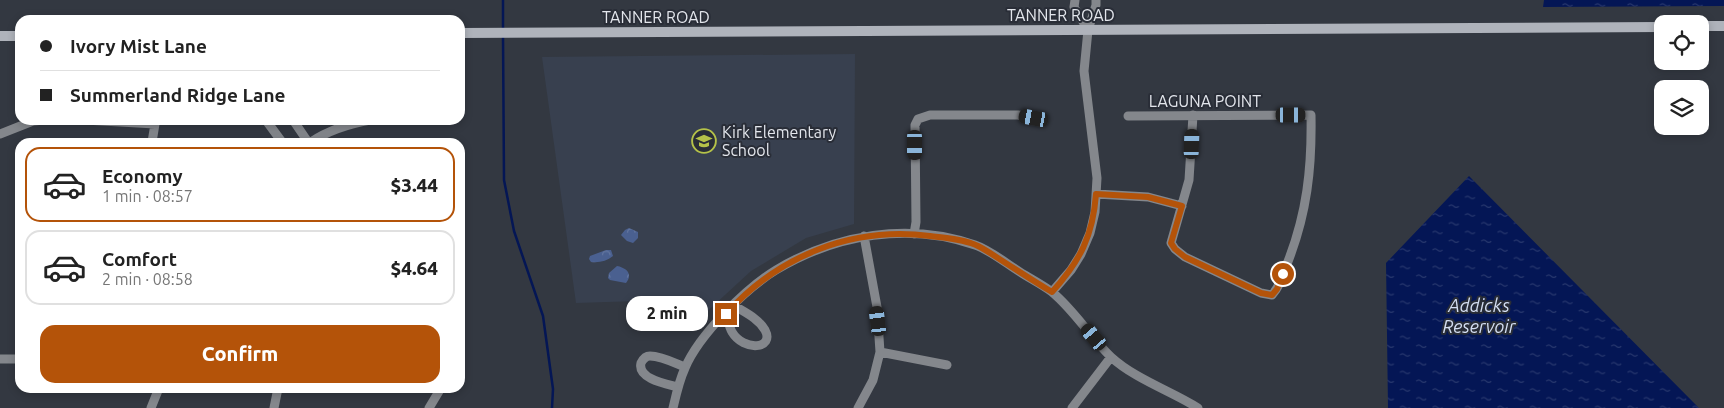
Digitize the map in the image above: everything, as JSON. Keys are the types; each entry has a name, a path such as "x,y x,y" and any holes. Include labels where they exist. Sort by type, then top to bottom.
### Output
{"main road":[{"path":"1709,26 1724,26"},
{"name":"TANNER ROAD","path":"465,34 1654,27"},
{"path":"0,36 15,36"}],"street":[{"path":"1075,0 1074,7 1088,30"},
{"path":"1052,292 1071,270 1081,254 1090,233 1095,212 1097,178 1084,71 1088,30 1096,0"},
{"path":"914,234 916,222 915,125 918,119 930,116 1018,115 1034,118"},
{"name":"LAGUNA POINT","path":"1128,116 1311,115 1309,181 1304,213 1295,246 1277,289 1272,295 1261,293 1185,257 1175,249 1171,243 1182,206"},
{"path":"1096,194 1148,197 1182,206 1189,180 1193,116"},
{"path":"0,134 23,125"},
{"path":"153,138 155,125"},
{"path":"270,125 279,138"},
{"path":"297,125 306,138"},
{"path":"315,138 325,132 345,125"},
{"path":"673,408 685,367 704,338 734,305 763,279 788,262 812,250 864,236 893,233 949,238 977,245 1052,292 1111,357 1147,382 1198,408"},
{"path":"858,408 873,380 880,352 877,307 864,236"},
{"path":"726,314 731,332 738,339 746,345 756,347 763,344 766,338 766,331 758,321 734,305"},
{"path":"880,352 947,365"},
{"path":"678,387 646,375 641,370 641,364 643,359 649,356 658,357 685,367"},
{"path":"1072,408 1111,357"},
{"path":"0,359 15,359"},
{"path":"151,408 157,393"},
{"path":"274,408 277,393"},
{"path":"429,408 438,393"}],"shaded area":[{"name":"Kirk Elementary School","path":"855,54 854,224 806,238 751,271 700,318 669,300 576,303 542,57"}],"green space":[{"path":"629,228 638,232 638,238 633,243 627,241 621,235"},
{"path":"611,250 613,256 600,262 591,262 589,259 590,256"},
{"path":"617,266 624,268 628,272 629,277 626,283 608,278 609,273"}],"water":[{"path":"1544,0 1724,0 1724,6 1543,7"},
{"name":"Addicks Reservoir","path":"1469,176 1699,408 1388,408 1386,263"}],"waterway":[{"path":"503,0 503,31"},
{"path":"503,36 504,180 514,231 543,316 553,389 552,408"}],"place":[{"name":"Kirk Elementary School","path":"704,141"}],"route":[{"path":"726,314 755,285 771,273 812,250 864,236 893,233 949,238 977,245 1052,292 1071,270 1081,254 1090,233 1095,212 1096,194 1148,197 1182,206 1171,243 1175,249 1185,257 1261,293 1272,295 1277,289 1283,274"}]}
